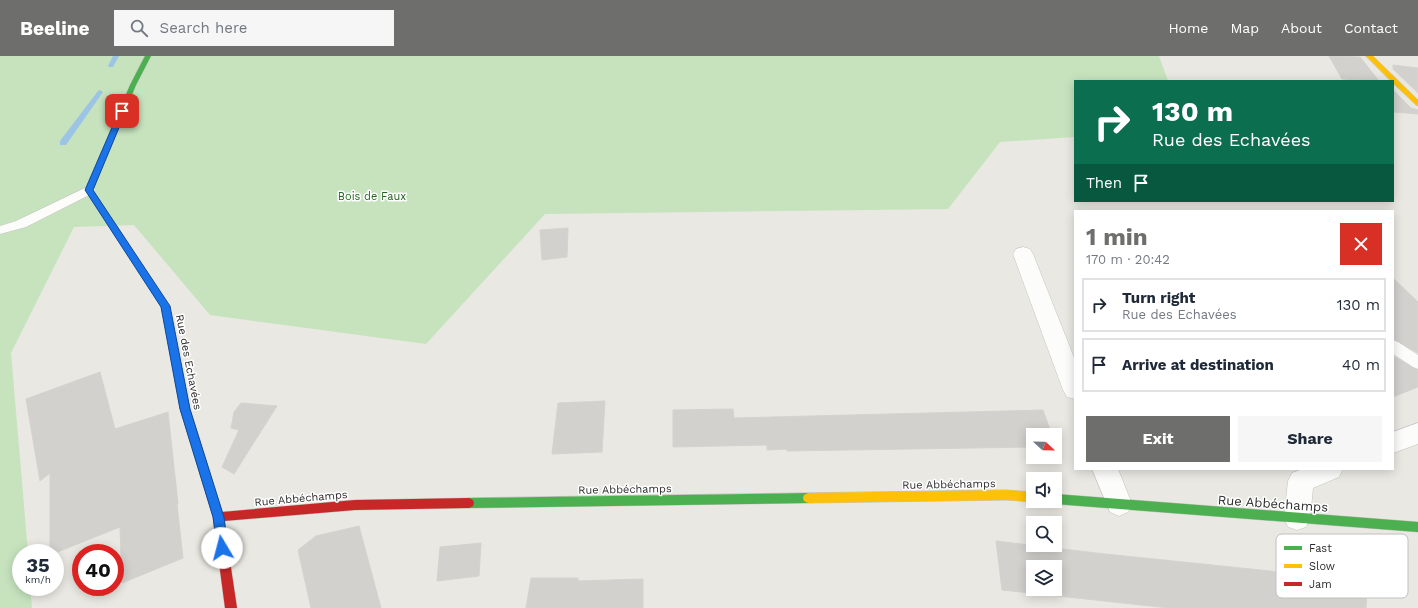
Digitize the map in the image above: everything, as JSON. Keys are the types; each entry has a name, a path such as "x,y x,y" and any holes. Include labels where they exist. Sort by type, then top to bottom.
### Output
{"street":[{"path":"89,190 133,85 148,56"},
{"path":"1369,56 1394,80"},
{"path":"1394,80 1418,104"},
{"name":"Rue des Echavées","path":"89,190 165,306 185,409 218,517 231,608"},
{"path":"1023,254 1074,387"},
{"path":"1394,443 1418,433"},
{"path":"1105,470 1119,504"},
{"path":"1297,518 1301,481 1328,470"},
{"name":"Rue Abbéchamps","path":"218,517 355,505 1007,495 1026,496"},
{"name":"Rue Abbéchamps","path":"1062,500 1418,527"}],"lane":[{"path":"0,230 21,224 89,190"},
{"path":"1394,347 1418,363"}],"green space":[{"name":"Bois de Faux","path":"0,56 1159,56 1168,80 1074,80 1074,137 1000,142 948,209 545,214 426,344 210,315 134,225 74,227 11,353 27,544 12,544 12,596 31,596 32,608 0,608"}],"building":[{"path":"1329,56 1360,57 1378,80 1360,80 1342,79"},
{"path":"1393,65 1418,68 1418,93 1393,69"},
{"path":"1394,91 1411,108 1418,110 1418,114 1394,112"},
{"path":"568,228 567,257 542,260 540,230"},
{"path":"1394,279 1418,302 1418,353 1394,340"},
{"path":"1394,357 1418,370 1418,387 1394,397"},
{"path":"100,372 115,429 168,412 183,558 124,582 124,544 121,544 120,527 78,544 72,544 72,546 64,549 64,544 50,544 50,473 40,481 26,399"},
{"path":"605,401 602,452 552,454 558,403"},
{"path":"241,403 277,406 234,474 222,467 239,430 231,428 234,412"},
{"path":"733,409 734,418 1043,410 1049,428 1026,428 1026,447 787,451 787,449 767,450 767,445 673,447 673,410"},
{"path":"359,526 381,608 311,608 298,550 316,536"},
{"path":"996,541 1026,545 1026,552 1062,552 1062,549 1276,572 1276,598 1367,598 1366,608 1169,608 1058,596 1062,596 1062,560 1026,560 1026,593 1002,590"},
{"path":"481,543 479,576 437,581 440,547"},
{"path":"531,578 578,578 578,581 643,579 643,608 526,608"}],"waterway":[{"path":"111,66 116,56"},
{"path":"63,143 100,92"}],"traffic: fast":[{"path":"148,56 133,85 89,190 165,306"},
{"path":"469,503 808,498"},
{"path":"1062,500 1418,527"}],"traffic: slow":[{"path":"1369,56 1394,80"},
{"path":"1394,80 1418,104"},
{"path":"808,498 1007,495 1026,496"}],"traffic: jam":[{"path":"165,306 185,409 218,517 231,608"},
{"path":"218,517 355,505 469,503"}],"route":[{"path":"122,111 89,190 165,306 185,409 218,517 222,548"}]}
